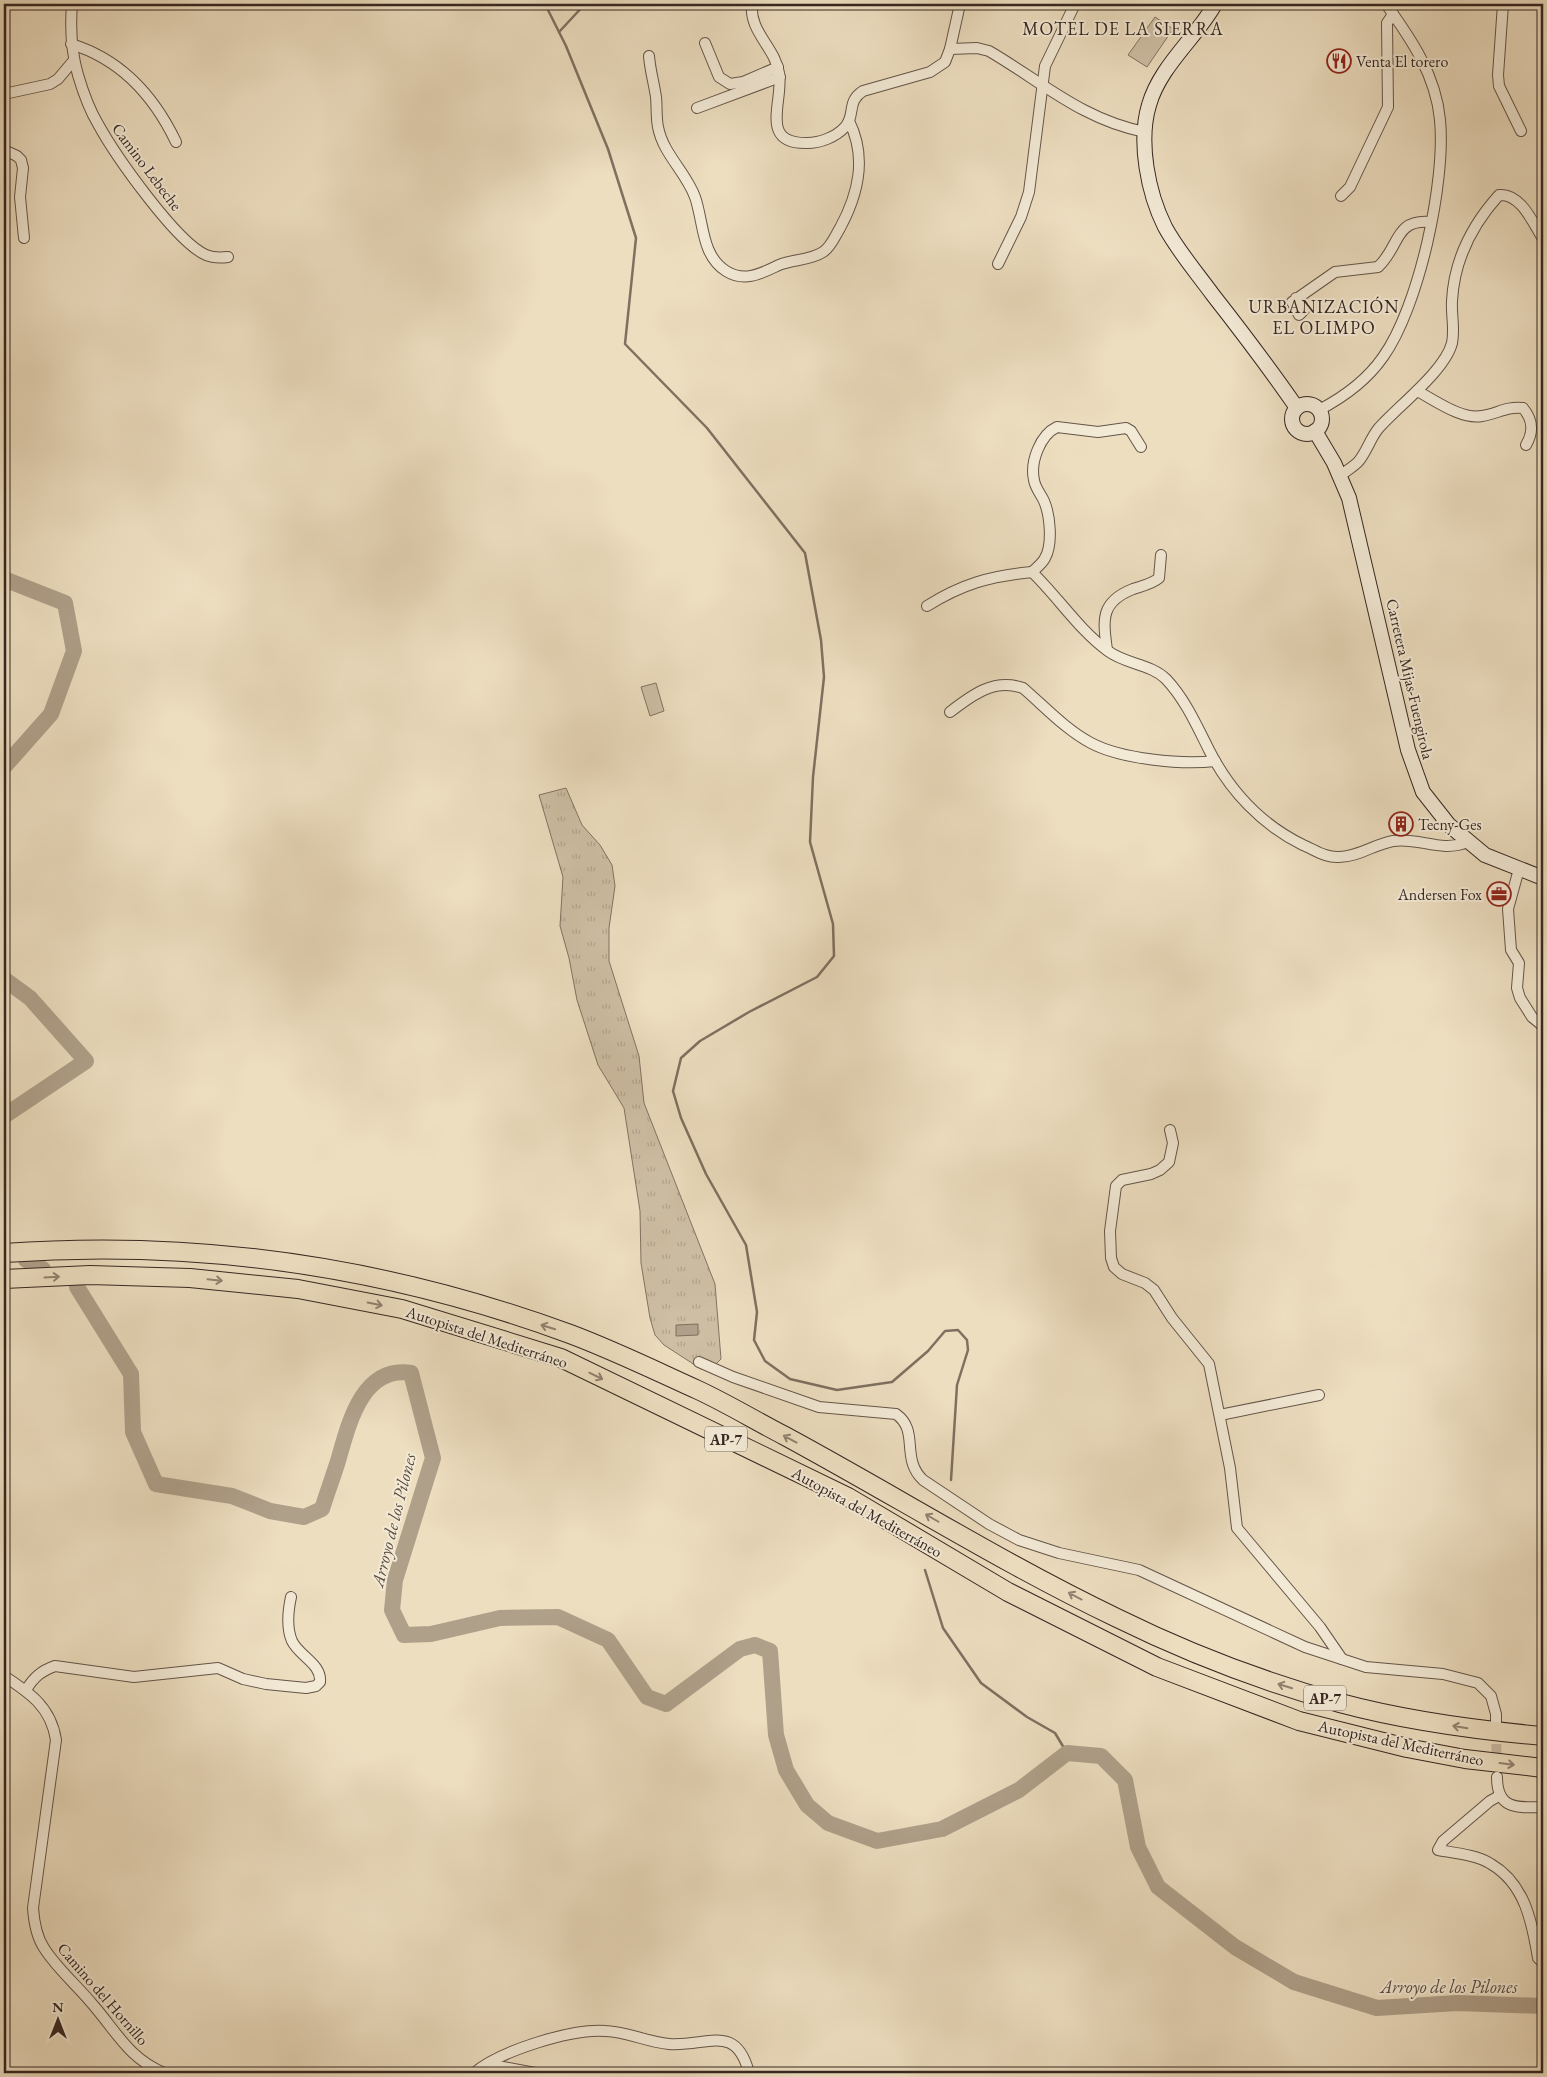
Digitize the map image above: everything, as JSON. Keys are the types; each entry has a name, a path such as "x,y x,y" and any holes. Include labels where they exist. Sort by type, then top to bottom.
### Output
{"highway":[{"name":"Autopista del Mediterráneo","path":"4,1253 63,1249 183,1250 320,1266 426,1289 553,1328 571,1334 702,1392 861,1477 1017,1566 1118,1619 1189,1650 1276,1683 1342,1704 1477,1730 1543,1736"},
{"name":"Autopista del Mediterráneo","path":"4,1279 90,1275 170,1277 298,1289 402,1309 551,1356 848,1497 1008,1592 1157,1667 1299,1721 1407,1748 1465,1759 1543,1768"}],"main road":[{"path":"1215,4 1155,89 1148,106 1145,132 1150,181 1166,227 1187,260 1297,408"},
{"path":"1311,404 1319,410 1322,419 1315,431 1306,433 1297,430 1292,416 1297,408 1311,404"},
{"name":"Carretera Mijas-Fuengirola","path":"1315,431 1340,476 1357,526 1414,771 1433,807 1468,842 1485,855 1543,878"}],"street":[{"name":"Camino Lebeche","path":"72,4 71,44 74,60 85,96 111,147 149,198 199,252 217,258 228,257"},
{"path":"752,4 751,14 754,25 779,72 777,128 784,138 799,143 819,142 841,130 848,120 853,100 863,91 930,72 945,62 960,4"},
{"path":"998,264 1021,217 1029,192 1041,84 1045,66 1075,4"},
{"path":"1319,410 1337,401 1355,387 1383,358 1409,308 1430,222 1439,170 1440,119 1429,74 1417,49 1386,4"},
{"path":"1503,4 1499,86 1521,131"},
{"path":"1341,196 1350,187 1388,107 1387,23 1393,14"},
{"path":"705,43 719,76 730,84 779,72"},
{"path":"71,44 85,48 121,70 138,85 153,100 176,142"},
{"path":"950,48 977,48 988,51 1089,114 1120,127 1145,132"},
{"path":"649,56 658,126 662,140 695,197 711,255 717,264 735,276 756,276 790,261 814,256 824,252 832,242 855,196 858,179 859,150 856,135 848,120"},
{"path":"4,94 50,84 58,79 74,60"},
{"path":"697,108 779,72"},
{"path":"4,150 17,156 21,160 23,168 20,197 24,238"},
{"path":"1340,476 1359,461 1377,430 1417,391 1444,359 1452,344 1454,325 1451,308 1453,281 1464,246 1486,210 1499,195 1506,195 1515,199 1543,239"},
{"path":"1296,298 1335,272 1378,267 1405,227 1415,221 1430,222"},
{"path":"1417,391 1461,414 1479,417 1511,406 1522,408 1530,417 1532,426 1531,436 1526,445"},
{"path":"926,606 967,584 1004,574 1032,572 1046,558 1048,549 1048,513 1034,482 1033,474 1034,462 1045,435 1057,427 1098,432 1126,428 1131,430 1141,447"},
{"path":"1107,650 1103,626 1107,608 1120,596 1159,578 1161,555"},
{"path":"1032,572 1107,650 1128,663 1148,668 1166,679 1201,731 1215,761 1240,796 1253,811 1285,836 1327,856 1349,856 1392,841 1445,847 1468,842"},
{"path":"950,712 978,692 1000,684 1012,684 1023,688 1091,743 1105,749 1179,763 1215,761"},
{"path":"1519,869 1508,909 1511,950 1519,963 1516,988 1532,1017 1543,1026"},
{"path":"1170,1130 1173,1143 1169,1162 1160,1170 1122,1180 1116,1186 1109,1250 1114,1267 1122,1274 1145,1283 1154,1290 1172,1318 1209,1364 1220,1415 1238,1528 1244,1539 1278,1575 1320,1627 1342,1659"},
{"path":"699,1362 733,1377 819,1407 896,1414 904,1420 908,1429 910,1460 914,1472 989,1524 1019,1540 1059,1553 1139,1570 1305,1647 1366,1667 1443,1674 1478,1683 1491,1696 1496,1714 1496,1729"},
{"path":"1220,1415 1318,1395"},
{"path":"26,1690 33,1678 43,1670 55,1666 134,1677 218,1668 243,1679 266,1684 306,1688 316,1686 320,1682 319,1672 292,1642 288,1614 291,1597"},
{"name":"Camino del Hornillo","path":"4,1676 26,1690 46,1709 53,1723 56,1740 33,1908 37,1934 43,1947 55,1963 94,2006 124,2046 150,2067 164,2073"},
{"path":"1497,1778 1497,1792 1502,1801 1513,1805 1543,1807"},
{"path":"1499,1796 1490,1801 1443,1841 1438,1850 1490,1863 1506,1875 1518,1889 1528,1911 1538,1958 1543,1962"},
{"path":"477,2071 513,2051 586,2030 605,2030 626,2033 656,2043 727,2041 740,2050 749,2073"},
{"path":"477,2071 498,2066 535,2073"}],"green space":[{"path":"1155,17 1173,29 1147,67 1128,55"},
{"path":"656,683 664,711 650,716 641,687"},
{"path":"566,788 582,825 600,845 612,865 615,886 609,928 609,961 639,1056 644,1103 715,1284 721,1359 714,1366 701,1369 664,1345 655,1335 650,1318 641,1263 640,1211 624,1108 598,1065 577,1000 569,958 560,926 563,877 539,795"}],"shaded area":[{"path":"698,1324 698,1335 676,1336 676,1325"}],"waterway":[{"path":"545,4 566,46 608,149 636,238 625,344 707,428 805,553 821,640 824,677 813,777 810,842 833,924 834,956 817,977 749,1012 700,1041 681,1058 673,1091 681,1118 706,1174 746,1245 757,1312 754,1340 765,1361 790,1379 837,1390 892,1382 928,1351 945,1331 958,1330 967,1340 968,1350 957,1385 951,1480"},
{"path":"559,32 585,4"},
{"name":"Arroyo de los Pilones","path":"4,579 65,603 74,651 51,714 4,767"},
{"name":"Arroyo de los Pilones","path":"4,979 30,998 86,1061 4,1116"},
{"name":"Arroyo de los Pilones","path":"26,1260 43,1269"},
{"name":"Arroyo de los Pilones","path":"77,1287 131,1374 133,1432 156,1484 232,1496 270,1511 304,1517 322,1509 352,1416 369,1388 380,1379 394,1373 411,1373 433,1458 395,1580 392,1610 404,1635 431,1634 500,1618 558,1617 608,1640 647,1697 666,1704 740,1649 755,1645 770,1651 776,1735 786,1770 807,1805 828,1823 877,1841 942,1829 1019,1790 1067,1753 1101,1756 1125,1780 1138,1847 1158,1887 1235,1947 1294,1982 1377,2008 1457,2003 1543,2006"},
{"path":"925,1570 943,1628 981,1683 1027,1717 1055,1733 1067,1753"}],"tunnel":[{"path":"1496,1729 1497,1777"}],"place":[{"name":"Venta El torero","path":"1339,61"},
{"name":"Tecny-Ges","path":"1401,824"},
{"name":"Andersen Fox","path":"1499,894"}],"district":[{"name":"MOTEL DE LA SIERRA","path":"1123,28"},
{"name":"URBANIZACIÓN EL OLIMPO","path":"1324,316"}]}
